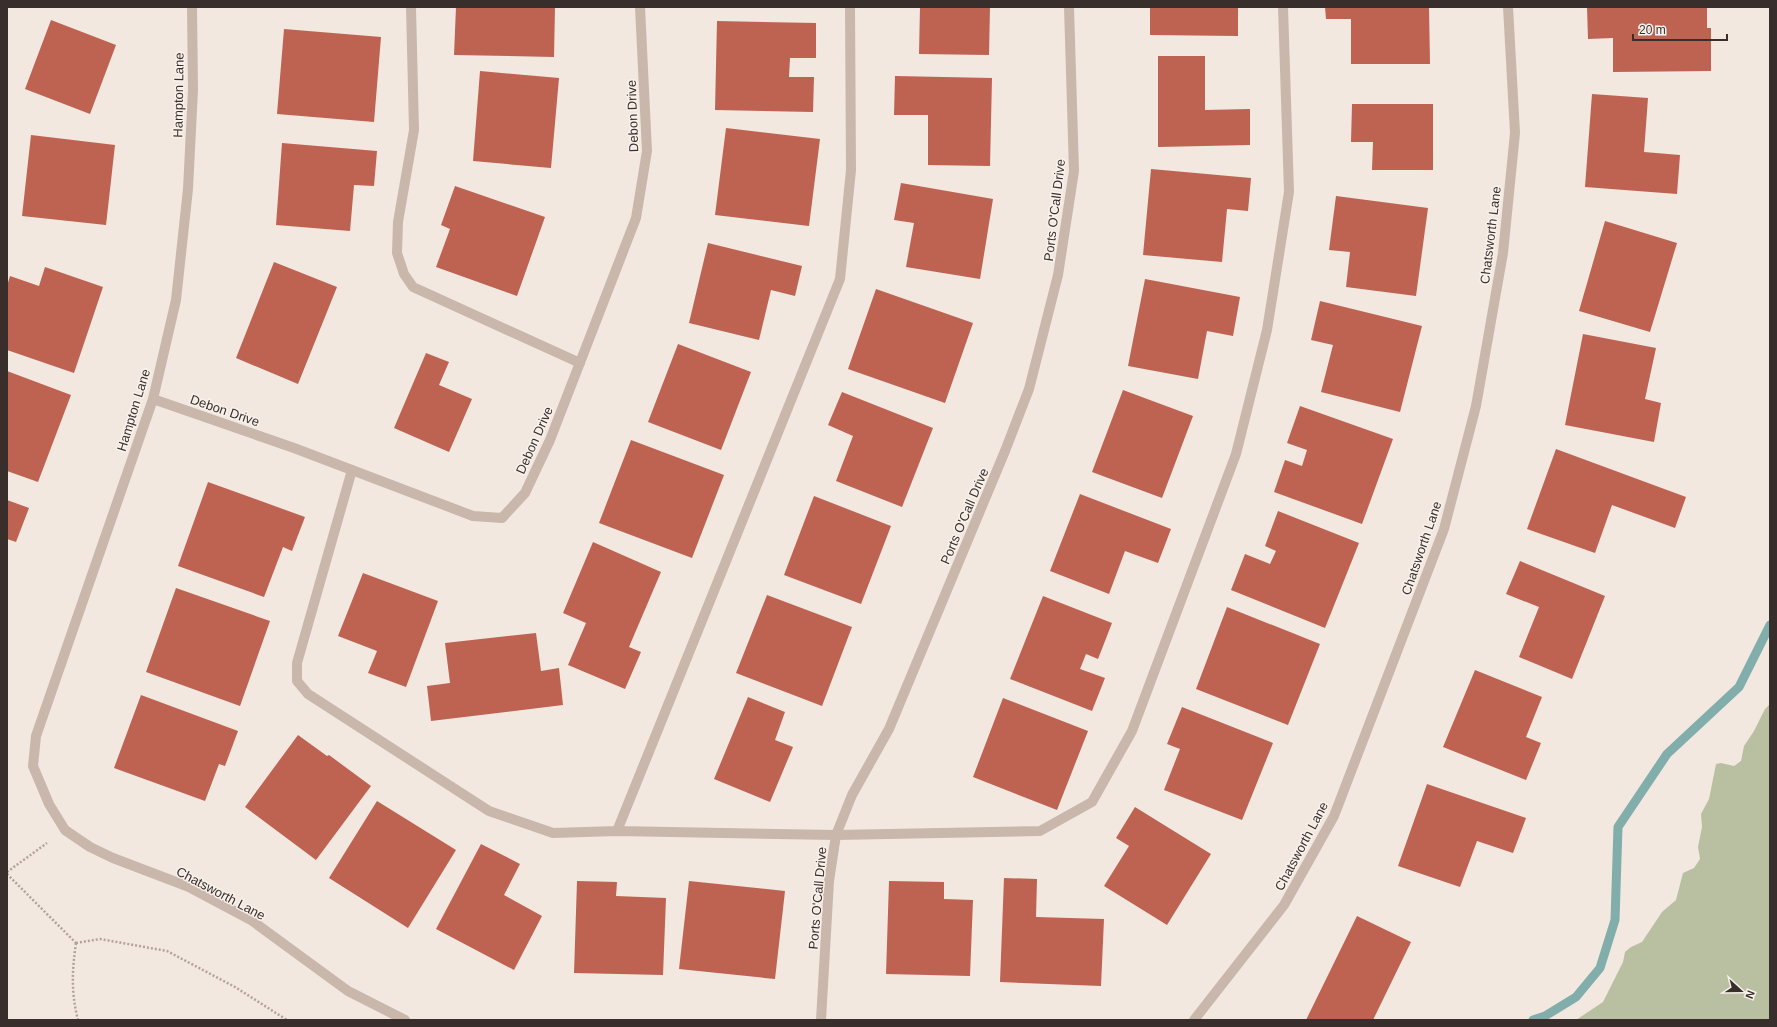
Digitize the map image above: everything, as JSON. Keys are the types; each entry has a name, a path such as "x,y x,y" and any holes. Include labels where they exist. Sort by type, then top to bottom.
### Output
{"street":[{"name":"Hampton Lane","path":"49,804 33,766 36,736 152,399 176,300 188,189 193,90 192,7"},
{"path":"411,7 414,130 398,222 397,253 404,274 413,287 580,363"},
{"name":"Debon Drive","path":"152,399 294,448 473,516 502,518 525,493 550,440 636,218 647,151 640,7"},
{"path":"617,831 840,279 851,170 850,7"},
{"name":"Ports O'Call Drive","path":"821,1020 829,881 836,835 852,795 889,729 1002,459 1029,389 1058,275 1074,171 1068,7"},
{"path":"352,470 297,663 297,681 308,694 489,811 553,833 617,831 836,835 1040,831 1092,802 1132,731 1236,454 1267,330 1289,192 1283,7"},
{"name":"Chatsworth Lane","path":"1194,1020 1284,905 1334,816 1444,529 1476,406 1503,253 1515,133 1508,7"},
{"name":"Chatsworth Lane","path":"49,804 64,830 90,846 113,858 189,887 251,920 348,991 405,1020"}],"path":[{"path":"64,830 7,873 76,943"},
{"path":"76,943 100,939 167,951 235,987 287,1020"},
{"path":"76,943 72,970 73,1000 78,1020"}],"green space":[{"path":"1770,704 1770,1020 1576,1020 1603,1002 1623,962 1625,952 1631,947 1642,942 1662,912 1676,900 1683,873 1694,868 1700,859 1698,847 1702,827 1701,814 1709,799 1716,764 1721,763 1734,766 1741,761 1744,746 1754,731 1765,709"}],"building":[{"path":"456,7 555,7 554,57 454,55"},
{"path":"920,7 990,7 989,55 919,54"},
{"path":"1150,7 1238,7 1238,36 1150,35"},
{"path":"1325,7 1429,7 1430,64 1351,64 1351,19 1326,19"},
{"path":"1587,7 1707,7 1707,28 1711,28 1711,71 1613,72 1613,38 1588,39"},
{"path":"51,20 116,45 90,114 25,89"},
{"path":"717,21 816,23 816,58 790,58 789,77 814,77 813,112 715,110"},
{"path":"284,29 381,37 374,122 277,114"},
{"path":"1158,56 1205,56 1205,110 1250,109 1250,145 1158,147"},
{"path":"480,71 559,78 551,168 473,161"},
{"path":"895,76 992,78 990,166 928,165 928,115 894,115"},
{"path":"1592,94 1648,98 1644,152 1680,155 1677,194 1585,187"},
{"path":"1352,104 1433,104 1433,170 1372,170 1373,142 1351,142"},
{"path":"726,128 820,139 809,226 715,215"},
{"path":"31,135 115,145 106,225 22,216"},
{"path":"282,143 377,151 374,186 354,185 350,231 276,225"},
{"path":"1151,169 1251,178 1248,211 1227,209 1222,262 1143,255"},
{"path":"901,183 993,199 980,279 906,267 914,223 894,220"},
{"path":"455,186 545,217 517,296 436,267 450,229 441,225"},
{"path":"1336,196 1428,208 1416,296 1346,287 1350,252 1329,250"},
{"path":"1605,221 1677,243 1650,332 1579,311"},
{"path":"708,243 802,266 795,296 771,290 759,340 689,323"},
{"path":"274,262 337,287 298,384 236,358"},
{"path":"45,267 103,287 74,373 7,350 7,286 10,276 39,286"},
{"path":"1145,279 1240,297 1233,336 1207,331 1198,379 1128,366"},
{"path":"876,289 973,323 945,403 848,369"},
{"path":"1320,301 1422,326 1400,412 1321,392 1333,345 1311,340"},
{"path":"1583,334 1656,348 1645,399 1661,403 1654,442 1565,425"},
{"path":"678,344 751,372 721,450 648,422"},
{"path":"426,353 449,362 439,385 472,399 449,452 394,428"},
{"path":"7,371 71,395 38,482 7,471"},
{"path":"1123,390 1193,416 1162,498 1092,472"},
{"path":"842,392 933,428 902,507 836,481 853,436 828,425"},
{"path":"1300,406 1393,439 1362,524 1274,492 1285,460 1302,466 1307,450 1287,443"},
{"path":"631,440 724,475 692,558 599,523"},
{"path":"1556,449 1686,497 1675,528 1612,505 1595,553 1527,529"},
{"path":"208,482 305,517 292,551 283,547 264,597 178,566"},
{"path":"1080,494 1171,529 1158,563 1125,551 1109,594 1050,571"},
{"path":"814,496 891,526 861,604 784,575"},
{"path":"7,500 29,508 16,542 7,539"},
{"path":"1278,511 1359,543 1325,628 1231,590 1245,554 1270,564 1276,551 1265,546"},
{"path":"593,542 661,572 629,647 641,652 625,689 568,665 586,623 563,613"},
{"path":"1520,561 1605,596 1572,679 1519,657 1539,607 1506,594"},
{"path":"363,573 438,601 406,687 368,673 377,651 338,636"},
{"path":"176,588 270,621 240,706 146,672"},
{"path":"767,595 852,627 822,706 736,673"},
{"path":"1043,596 1112,623 1098,659 1086,654 1080,669 1105,678 1092,711 1010,679"},
{"path":"1227,607 1320,644 1288,725 1196,689"},
{"path":"536,633 541,671 559,668 563,705 431,721 427,686 450,683 445,643"},
{"path":"1475,670 1542,697 1526,737 1541,743 1526,780 1443,747"},
{"path":"141,695 238,731 225,766 219,764 205,801 114,768"},
{"path":"748,697 785,712 775,740 793,747 770,802 714,779"},
{"path":"1003,698 1088,731 1057,810 973,777"},
{"path":"1182,707 1273,743 1242,820 1164,790 1180,749 1167,744"},
{"path":"298,735 327,756 329,755 371,786 316,860 245,807"},
{"path":"1427,784 1526,818 1513,853 1477,841 1460,887 1398,866"},
{"path":"377,801 456,850 408,928 329,878"},
{"path":"1135,807 1211,854 1167,925 1104,886 1129,846 1116,838"},
{"path":"481,844 520,864 504,895 542,916 514,970 436,929"},
{"path":"1004,878 1037,879 1036,917 1104,919 1101,986 1000,982"},
{"path":"577,881 617,882 616,896 666,898 663,975 574,973"},
{"path":"689,881 785,891 775,979 679,969"},
{"path":"889,881 944,882 944,899 973,900 970,976 886,974"},
{"path":"1357,916 1411,942 1373,1020 1306,1020"}],"waterway":[{"path":"1533,1020 1545,1016 1576,997 1600,968 1615,920 1618,827 1667,754 1739,687 1770,625"}]}
